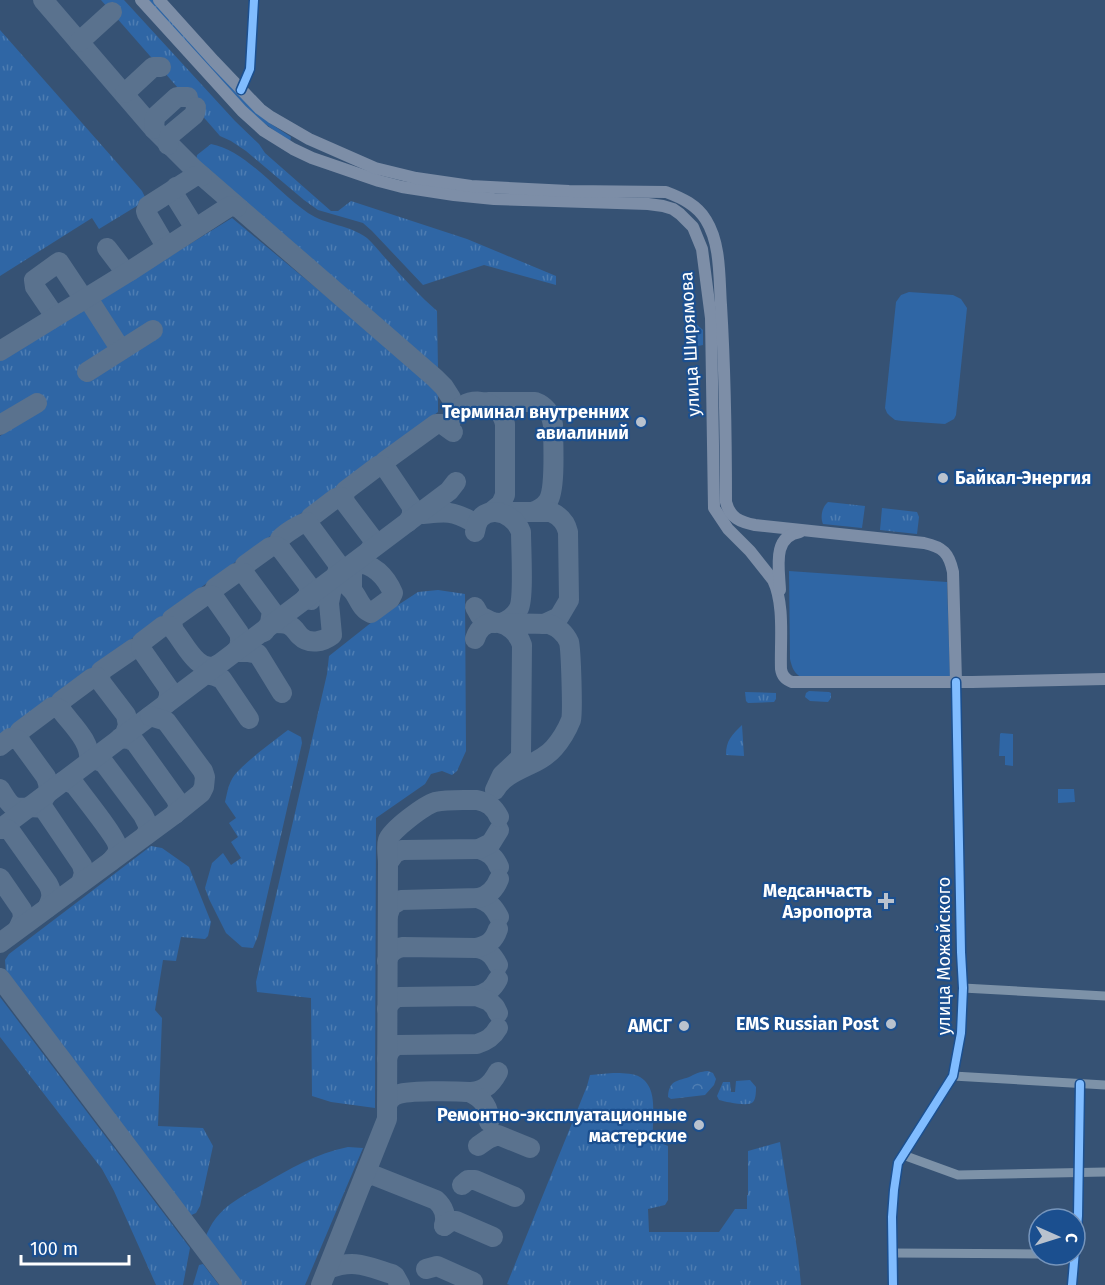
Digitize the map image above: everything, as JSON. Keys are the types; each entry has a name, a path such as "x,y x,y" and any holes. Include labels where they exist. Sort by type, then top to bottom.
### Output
{"main road":[{"name":"улица Ширямова","path":"141,0 242,111 264,131 312,158 379,181 454,195 494,199 663,206 673,209 687,219 702,249 711,318 714,508 728,530 750,551 773,580 779,594 781,669 782,674 788,680 792,682 956,682 1105,679"},
{"name":"улица Ширямова","path":"159,0 260,109 293,130 375,168 416,178 494,188 666,192 690,203 707,221 716,247 725,357 726,502 728,509 736,519 744,523 924,543 942,549 951,562 953,572 956,682"},
{"path":"287,146 293,147 298,143 299,135 293,130"},
{"path":"346,155 332,154 329,160 332,164 346,170"},
{"path":"780,607 779,551 786,537 791,533 810,531"}],"street":[{"path":"241,90 250,69 254,0"},
{"name":"улица Можайского","path":"893,1285 894,1190 898,1163 954,1076 961,1033 963,988 956,682"},
{"path":"963,988 1105,996"},
{"path":"954,1076 1105,1085"},
{"path":"1078,1207 1080,1084"},
{"path":"903,1155 958,1175 1105,1172"},
{"path":"892,1253 1027,1254"},
{"path":"1072,1285 1074,1267"}],"green space":[{"path":"101,0 124,0 265,153 331,211 338,211 351,201 467,239 556,276 556,285 484,265 423,285 363,223 318,210 246,151 220,136"},
{"path":"147,0 154,0 271,124 291,137 290,142 246,110"},
{"path":"0,30 142,191 145,201 99,229 92,218 0,276"},
{"path":"211,144 224,148 249,163 308,213 353,230 367,238 437,311 438,369 196,162 197,155"},
{"path":"232,218 438,389 438,412 0,736 0,436 46,406 39,395 3,418 0,414 0,361 87,306 115,346 77,371 85,381 161,332 155,321 121,342 94,303"},
{"path":"909,292 953,295 961,299 967,308 956,415 954,419 945,424 895,420 885,408 896,302 901,295"},
{"path":"695,323 703,330 703,345 698,346 695,343"},
{"path":"828,502 865,506 862,528 823,524 822,512"},
{"path":"882,508 917,512 919,517 917,534 880,530"},
{"path":"789,571 947,582 950,678 802,678 794,670 790,659"},
{"path":"438,590 465,594 466,751 457,771 452,775 442,771 431,774 425,784 376,818 375,1108 331,1102 312,1096 311,998 257,992 256,982 327,674 329,656 372,622 418,592"},
{"path":"809,691 829,692 831,698 828,702 810,701 805,697"},
{"path":"745,692 776,693 776,699 774,702 748,703"},
{"path":"742,725 744,756 726,755 730,738"},
{"path":"288,730 301,737 302,743 258,936 253,948 242,947 226,933 205,888 212,863 223,853 231,865 241,858 231,842 238,837 229,823 236,818 225,802 232,779 249,760"},
{"path":"1001,733 1013,734 1013,766 1005,765 1005,756 999,756"},
{"path":"1058,789 1074,789 1075,802 1058,803"},
{"path":"151,846 162,848 189,867 211,922 208,936 205,939 181,937 176,961 163,960 155,1010 162,1018 158,1126 203,1128 213,1146 200,1206 196,1213 189,1216 6,973 5,960 9,954"},
{"path":"0,997 190,1248 183,1285 156,1285 102,1169 0,1037"},
{"path":"708,1071 713,1073 716,1079 705,1095 671,1099 668,1097 671,1086 676,1081"},
{"path":"632,1074 645,1081 652,1094 653,1134 659,1142 668,1146 668,1200 665,1205 648,1209 649,1232 719,1232 735,1209 747,1209 748,1151 780,1142 801,1285 507,1284 590,1075"},
{"path":"750,1080 756,1087 753,1102 742,1104 719,1100 717,1096 723,1082 730,1082 731,1092 735,1092 736,1081"},
{"path":"348,1147 363,1148 305,1285 241,1285 205,1238 214,1220 238,1199 282,1173 314,1157"},
{"path":"203,1264 219,1285 193,1285 199,1265"}],"taxiway":[{"path":"43,0 154,129 193,168 435,378 451,398"},
{"path":"79,42 112,12"},
{"path":"125,93 153,67 161,67"},
{"path":"154,129 155,117 177,97 188,97"},
{"path":"168,145 170,135 194,115 196,107"},
{"path":"162,250 164,243 147,214 148,206 195,176 202,176"},
{"path":"176,187 175,196 193,225 192,230"},
{"path":"0,351 227,208 237,207"},
{"path":"107,248 123,269 130,271"},
{"path":"50,320 52,312 35,287 34,280 59,262 81,295 78,303"},
{"path":"87,297 121,350"},
{"path":"87,372 153,330"},
{"path":"452,419 456,411 471,402 488,403 501,414 505,424 505,495 501,504 491,512"},
{"path":"488,402 535,402 545,408 551,417 554,464 551,495 545,505 532,512"},
{"path":"0,425 37,403"},
{"path":"385,467 385,461 436,424 442,424 453,432"},
{"path":"344,499 345,491 380,465 385,467 412,507 412,515 408,522"},
{"path":"0,829 449,491 456,482"},
{"path":"308,523 311,517 336,498 341,497 372,538 373,545 369,551"},
{"path":"475,532 482,516 496,512 510,518 521,532 521,602 514,615 501,623"},
{"path":"504,512 551,512 562,520 567,529 569,600 559,617 544,624"},
{"path":"419,513 447,513 471,521"},
{"path":"281,549 280,539 307,522 338,564 336,576"},
{"path":"244,573 245,565 270,547 276,546 281,549 309,586 309,594 305,599 311,600"},
{"path":"274,623 289,625 308,641 320,641 332,635 329,603 334,578 349,587 364,609 371,613 390,599 393,593 387,581 378,572 361,563 354,563 352,590"},
{"path":"213,596 215,588 236,573 244,573 272,611 270,623 264,632"},
{"path":"173,628 172,619 203,597 213,596 239,633 240,643 235,652 258,654 282,693"},
{"path":"475,607 480,616 494,623"},
{"path":"475,639 485,625 499,623 512,630 522,645 521,755 502,775 495,790 507,777 540,759 554,748 566,731 572,715 570,647 565,636 549,624 501,623"},
{"path":"166,704 169,689 141,649 142,642 163,626 170,626 190,654 203,665 210,667 217,665"},
{"path":"100,679 101,671 133,649 141,649"},
{"path":"206,674 222,679 249,719"},
{"path":"61,710 61,701 92,678 97,677 126,715 128,725 125,734"},
{"path":"19,740 20,731 52,707 57,708 61,710 84,741 89,762"},
{"path":"0,943 201,793 205,777 203,771 166,721 150,716"},
{"path":"0,746 10,738 19,740 46,777 49,790 43,800"},
{"path":"120,738 135,742 176,799 179,806 175,814"},
{"path":"91,760 104,763 143,815 149,827 146,835"},
{"path":"62,782 75,785 113,837 118,849 111,861"},
{"path":"0,789 13,806 44,809 82,865 84,873 81,883"},
{"path":"321,1285 387,1119 388,840 395,830 409,818 435,802 477,800 490,806 499,817"},
{"path":"0,829 7,829 11,832 48,884 51,896 47,908"},
{"path":"388,863 395,853 402,850 479,849 491,843 499,830"},
{"path":"479,849 491,855 499,867"},
{"path":"0,878 22,910 23,918 18,929"},
{"path":"388,915 391,906 401,900 482,897 496,886 499,879"},
{"path":"478,898 491,905 499,917"},
{"path":"387,961 393,951 403,947 480,947 495,937 498,929"},
{"path":"476,948 490,954 498,965"},
{"path":"0,978 232,1285"},
{"path":"476,996 489,990 498,979"},
{"path":"387,1009 391,1002 399,997 476,996 489,1001 498,1013"},
{"path":"387,1059 390,1050 397,1045 477,1044 484,1042 498,1028"},
{"path":"466,1092 485,1088 498,1072"},
{"path":"387,1105 391,1098 401,1093 469,1092 484,1104 489,1122"},
{"path":"478,1146 498,1135 530,1148"},
{"path":"364,1179 373,1175 436,1200 444,1212 444,1226"},
{"path":"462,1185 468,1180 475,1180 515,1197"},
{"path":"444,1226 451,1221 456,1221 493,1237"},
{"path":"328,1269 345,1264 367,1266 392,1274 400,1285"},
{"path":"426,1269 437,1266 473,1282"}],"cycle path":[{"path":"241,90 250,69 254,0"},
{"path":"893,1285 892,1217 898,1163 953,1076 961,1033 963,988 956,682"},
{"path":"1072,1285 1078,1216 1080,1084"}],"place":[{"name":"Терминал внутренних авиалиний","path":"641,422"},
{"name":"Байкал-Энергия","path":"943,478"},
{"name":"Медсанчасть Аэропорта","path":"886,901"},
{"name":"EMS Russian Рost","path":"891,1024"},
{"name":"АМСГ","path":"684,1026"},
{"name":"Ремонтно-эксплуатационные мастерские","path":"699,1125"}]}
